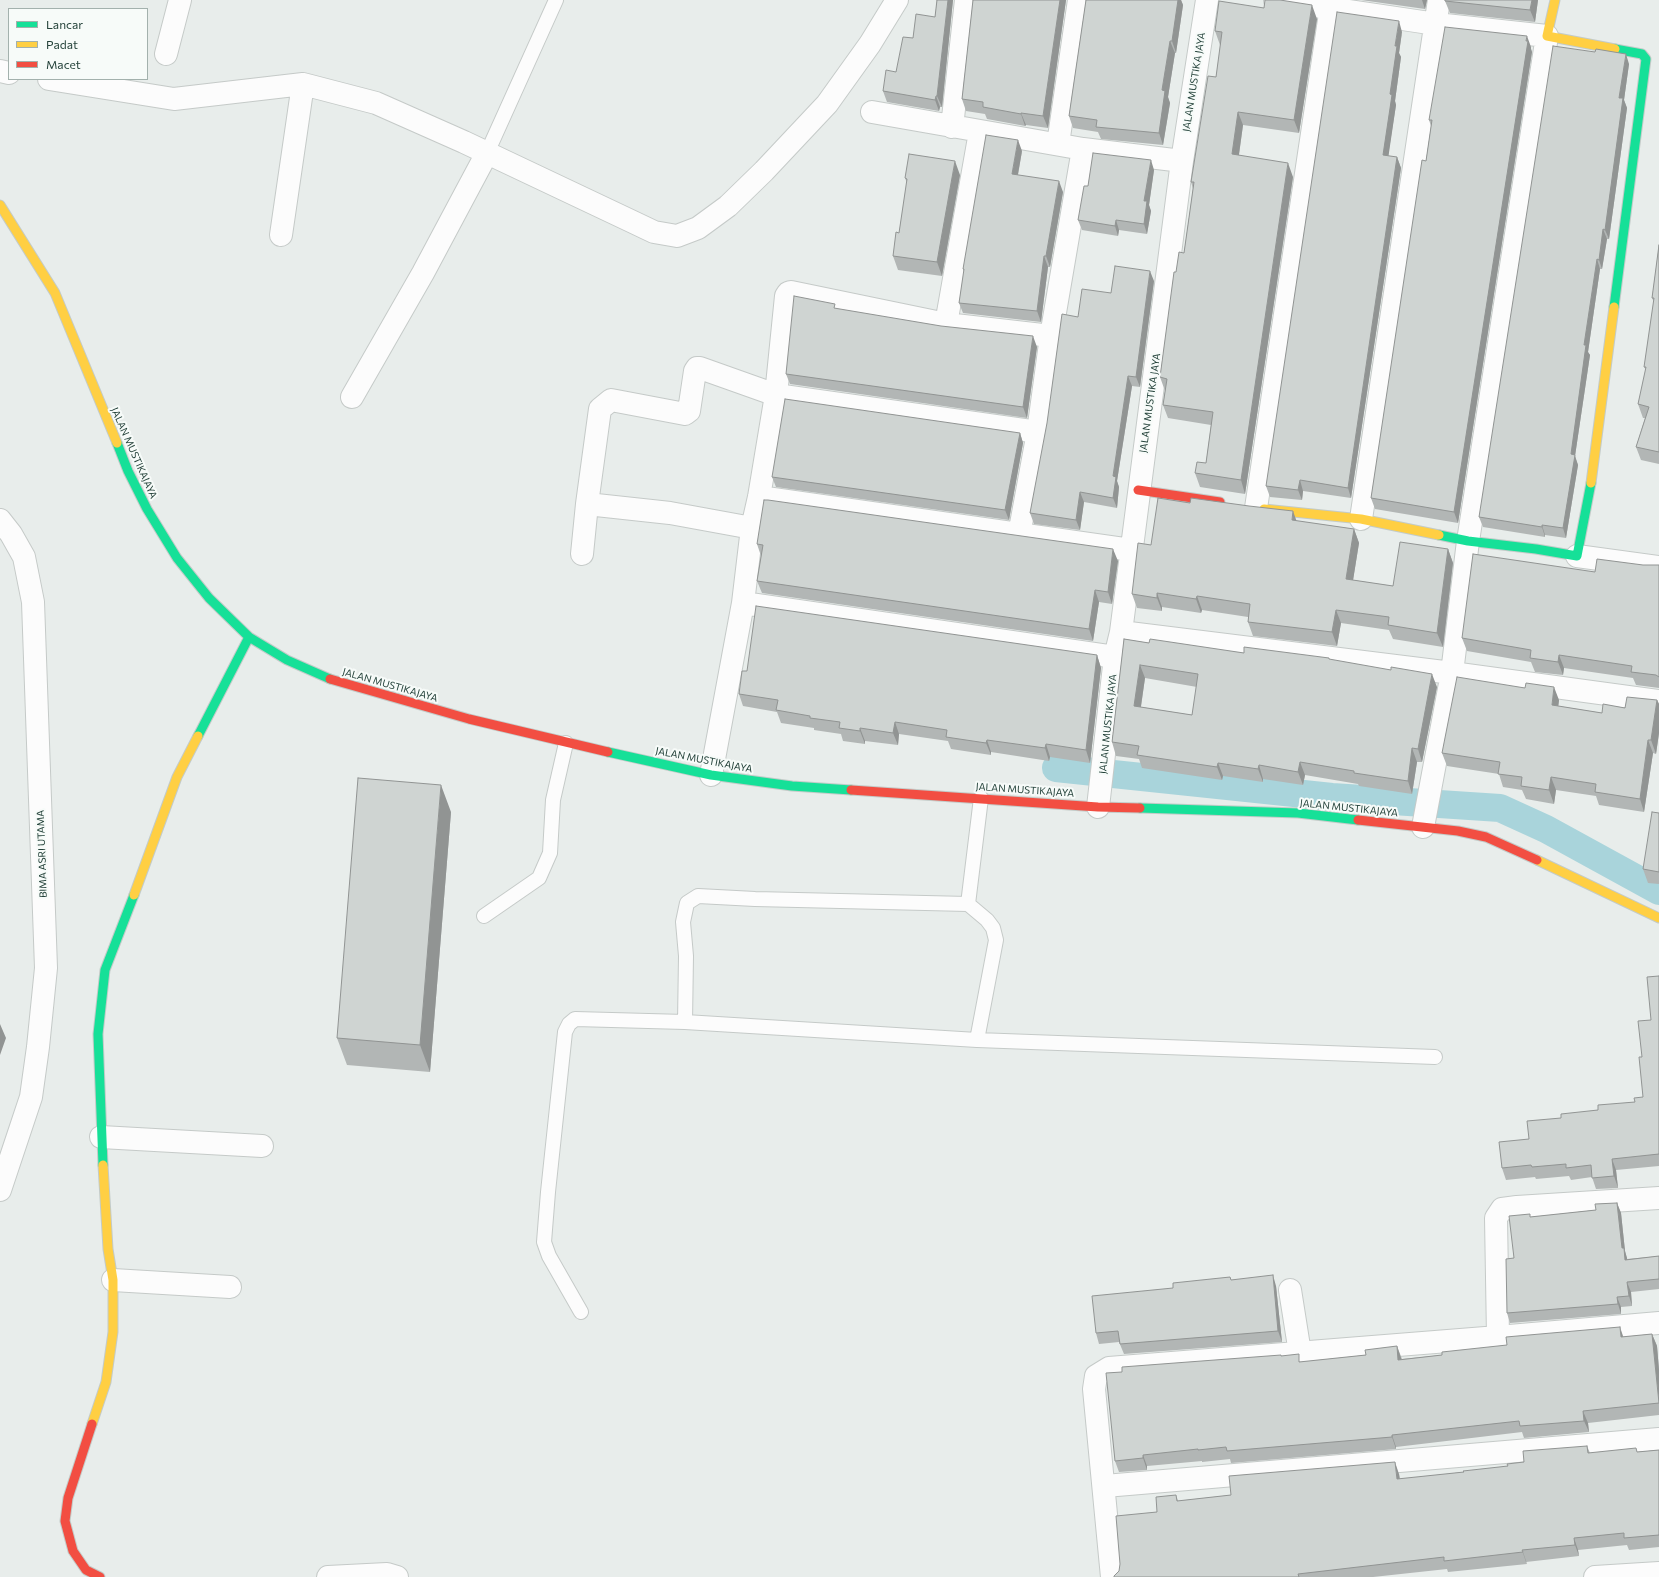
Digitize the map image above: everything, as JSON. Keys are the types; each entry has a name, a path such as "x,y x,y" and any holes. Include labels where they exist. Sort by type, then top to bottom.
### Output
{"street":[{"path":"166,54 180,0"},
{"path":"55,80 174,99 198,98 303,84 376,103 487,153 654,232 677,236 698,228 728,206 764,171 827,104 870,44 897,0"},
{"path":"952,127 966,0"},
{"path":"1058,144 1079,0"},
{"name":"JALAN MUSTIKA JAYA","path":"1098,807 1115,657 1121,632 1138,490 1182,161 1207,0"},
{"path":"1275,0 1331,4 1436,24 1547,36 1642,54 1645,56 1646,59 1589,495 1577,556"},
{"path":"1361,519 1439,0"},
{"path":"1423,827 1452,673 1468,541 1547,36 1554,0"},
{"path":"1331,4 1252,507 1361,519 1468,541 1536,549 1659,567"},
{"path":"281,235 303,84"},
{"path":"872,112 1083,149 1182,161"},
{"path":"946,324 980,132"},
{"path":"1019,535 1038,432 1051,336 1083,149"},
{"path":"352,397 423,273 487,153"},
{"name":"JALAN MUSTIKAJAYA","path":"0,205 55,293 128,471 146,509 177,558 209,598 249,636 287,660 331,680 566,743 711,775 792,786 1098,807 1298,813 1458,831 1486,837 1521,852 1659,918"},
{"path":"711,775 743,604 752,528 759,497 776,395 786,296 791,292 946,324 1051,336"},
{"path":"582,554 600,409 610,400 686,414 689,411 694,371 696,368 700,368 776,395 1038,432"},
{"path":"1138,490 1232,504"},
{"path":"759,497 1131,550"},
{"path":"587,504 670,513 752,528"},
{"name":"BIMA ASRI UTAMA","path":"0,520 11,534 24,557 33,602 46,968 31,1097 0,1190"},
{"path":"743,604 1115,657"},
{"path":"1121,632 1452,673 1659,701"},
{"path":"100,1577 86,1570 73,1551 65,1521 68,1498 106,1382 113,1332 113,1280 108,1249 101,1137 98,1034 105,970 150,853 176,777 249,636"},
{"path":"101,1137 262,1146"},
{"path":"1498,1338 1496,1218 1502,1209 1659,1198"},
{"path":"113,1280 230,1287"},
{"path":"1290,1290 1300,1353"},
{"path":"1112,1577 1094,1389 1096,1376 1109,1368 1498,1338 1659,1323"},
{"path":"1104,1486 1659,1439"},
{"path":"1595,1577 1659,1573"},
{"path":"328,1577 387,1574 397,1577"}],"lane":[{"path":"487,153 556,0"},
{"path":"484,916 539,878 550,853 553,800 566,743"},
{"path":"968,904 981,798"},
{"path":"685,1022 686,956 683,922 687,903 698,896 756,899 968,904 987,920 993,928 996,940 977,1040"},
{"path":"581,1312 549,1256 544,1242 565,1032 569,1024 575,1019 685,1022 977,1040 1435,1057"}],"building":[{"path":"937,0 948,0 937,96 935,100 883,91 886,70 896,72 903,37 913,38 916,14 935,17"},
{"path":"973,0 1060,0 1043,116 1021,114 983,107 983,102 962,99"},
{"path":"1086,0 1178,0 1172,41 1170,41 1162,90 1165,91 1159,133 1096,127 1097,120 1069,116"},
{"path":"1265,0 1280,0 1312,5 1294,120 1238,112 1232,154 1288,163 1241,480 1195,473 1197,462 1206,463 1213,412 1163,405 1167,379 1160,377 1174,272 1176,272 1179,252 1184,253 1194,182 1191,182 1208,76 1216,77 1222,32 1215,31 1219,1 1264,8"},
{"path":"1445,0 1532,0 1530,10"},
{"path":"1337,12 1399,21 1390,94 1392,95 1383,155 1397,157 1348,488 1300,480 1298,490 1266,486"},
{"path":"1445,27 1527,36 1526,41 1528,41 1454,512 1371,498 1422,160 1426,161 1432,120 1429,120"},
{"path":"1553,46 1595,52 1596,49 1626,54 1619,98 1623,98 1605,230 1603,229 1599,260 1597,259 1584,345 1586,345 1571,454 1575,455 1563,528 1542,525 1542,527 1479,517"},
{"path":"986,135 1018,140 1012,174 1059,181 1046,256 1044,256 1037,311 959,303 963,269"},
{"path":"1093,153 1151,160 1144,201 1147,201 1144,224 1116,220 1115,226 1078,220 1084,186 1088,186"},
{"path":"909,154 955,161 937,262 893,256 896,232 899,233"},
{"path":"1659,245 1659,452 1636,447 1649,407 1638,404 1646,367 1644,367 1654,298 1652,298"},
{"path":"1115,266 1150,271 1136,377 1128,376 1113,476 1116,477 1113,498 1080,492 1076,520 1030,513 1047,423 1062,314 1078,317 1082,289 1111,293"},
{"path":"794,296 835,304 834,308 941,326 1033,336 1023,407 786,374"},
{"path":"785,399 1020,433 1005,510 772,477"},
{"path":"1158,498 1190,503 1191,498 1293,511 1292,520 1354,529 1346,579 1393,586 1400,542 1448,549 1437,633 1388,625 1389,617 1336,610 1332,632 1248,622 1250,604 1197,596 1196,599 1157,593 1157,598 1132,594 1138,543 1151,545"},
{"path":"764,500 1113,549 1108,592 1095,590 1089,629 757,581 763,545 757,544"},
{"path":"1473,554 1595,572 1597,559 1643,565 1659,565 1659,677 1656,675 1631,672 1632,666 1559,655 1558,662 1530,658 1531,650 1462,638"},
{"path":"756,606 1097,655 1086,750 1046,744 1045,748 987,740 986,743 946,737 947,730 895,722 893,733 860,728 860,731 839,728 840,722 810,718 810,716 776,710 778,700 739,694 742,671 747,671"},
{"path":"1124,639 1149,643 1150,639 1244,653 1244,647 1329,658 1391,670 1391,667 1432,674 1418,749 1412,748 1408,781 1354,773 1354,771 1300,762 1298,772 1259,765 1258,769 1218,763 1217,767 1137,755 1139,746 1112,742","holes":["1140,665 1198,674 1192,715 1134,706"]},
{"path":"1457,677 1525,688 1526,683 1554,687 1552,705 1602,713 1603,704 1625,708 1627,697 1657,700 1651,740 1648,740 1640,799 1595,792 1596,784 1551,777 1549,790 1521,786 1522,777 1498,774 1500,762 1442,753"},
{"path":"358,778 441,785 420,1045 337,1038"},
{"path":"1652,812 1659,813 1659,872 1643,869"},
{"path":"1659,976 1659,1154 1612,1159 1614,1176 1592,1178 1591,1165 1566,1168 1566,1164 1502,1168 1499,1142 1529,1139 1527,1121 1561,1118 1561,1114 1598,1110 1598,1105 1635,1102 1634,1098 1643,1097 1639,1057 1642,1057 1638,1021 1651,1020 1647,977"},
{"path":"1617,1203 1622,1248 1624,1248 1625,1260 1659,1256 1659,1279 1627,1282 1629,1296 1617,1297 1618,1304 1507,1313 1506,1259 1514,1258 1509,1216 1530,1214 1530,1217 1596,1210 1595,1204"},
{"path":"1273,1275 1278,1331 1120,1344 1118,1331 1096,1333 1092,1296 1173,1288 1173,1283 1230,1277 1231,1280"},
{"path":"1620,1327 1621,1337 1652,1334 1659,1403 1583,1411 1584,1421 1520,1426 1519,1421 1392,1435 1392,1437 1227,1451 1226,1447 1198,1449 1143,1455 1143,1458 1115,1461 1106,1373 1122,1372 1122,1367 1299,1354 1299,1362 1366,1355 1365,1350 1397,1346 1398,1360 1442,1355 1442,1352 1507,1345 1506,1337"},
{"path":"1587,1446 1588,1453 1636,1448 1637,1452 1659,1450 1659,1535 1624,1538 1624,1533 1574,1538 1575,1545 1522,1550 1523,1552 1444,1561 1444,1557 1298,1574 1299,1577 1114,1577 1119,1571 1120,1564 1116,1516 1157,1512 1156,1497 1176,1495 1177,1501 1231,1495 1229,1476 1395,1462 1397,1479 1508,1466 1507,1464 1524,1462 1523,1451"}],"waterway":[{"path":"1056,768 1332,797 1500,808 1546,829 1659,891"}],"traffic: fast":[{"path":"1614,307 1646,59 1642,54 1615,49"},
{"path":"117,443 128,471 147,509 177,558 209,598 249,637 287,660 330,679"},
{"path":"1439,535 1468,541 1536,549 1577,556 1591,483"},
{"path":"198,736 249,637"},
{"path":"608,752 711,775 792,786 851,790"},
{"path":"1140,808 1298,813 1358,820"},
{"path":"103,1165 98,1034 105,970 134,895"}],"traffic: slow":[{"path":"1555,0 1547,36 1615,49"},
{"path":"0,205 55,293 117,443"},
{"path":"1591,483 1614,307"},
{"path":"1264,509 1361,519 1439,535"},
{"path":"134,895 177,777 198,736"},
{"path":"1537,860 1659,918"},
{"path":"92,1424 106,1382 113,1332 113,1280 108,1249 103,1165"}],"traffic: jam":[{"path":"1138,490 1220,502"},
{"path":"330,679 469,719 608,752"},
{"path":"851,790 1098,807 1140,808"},
{"path":"1358,820 1458,831 1486,837 1537,860"},
{"path":"92,1424 68,1498 65,1521 73,1551 86,1570 100,1577"}]}
